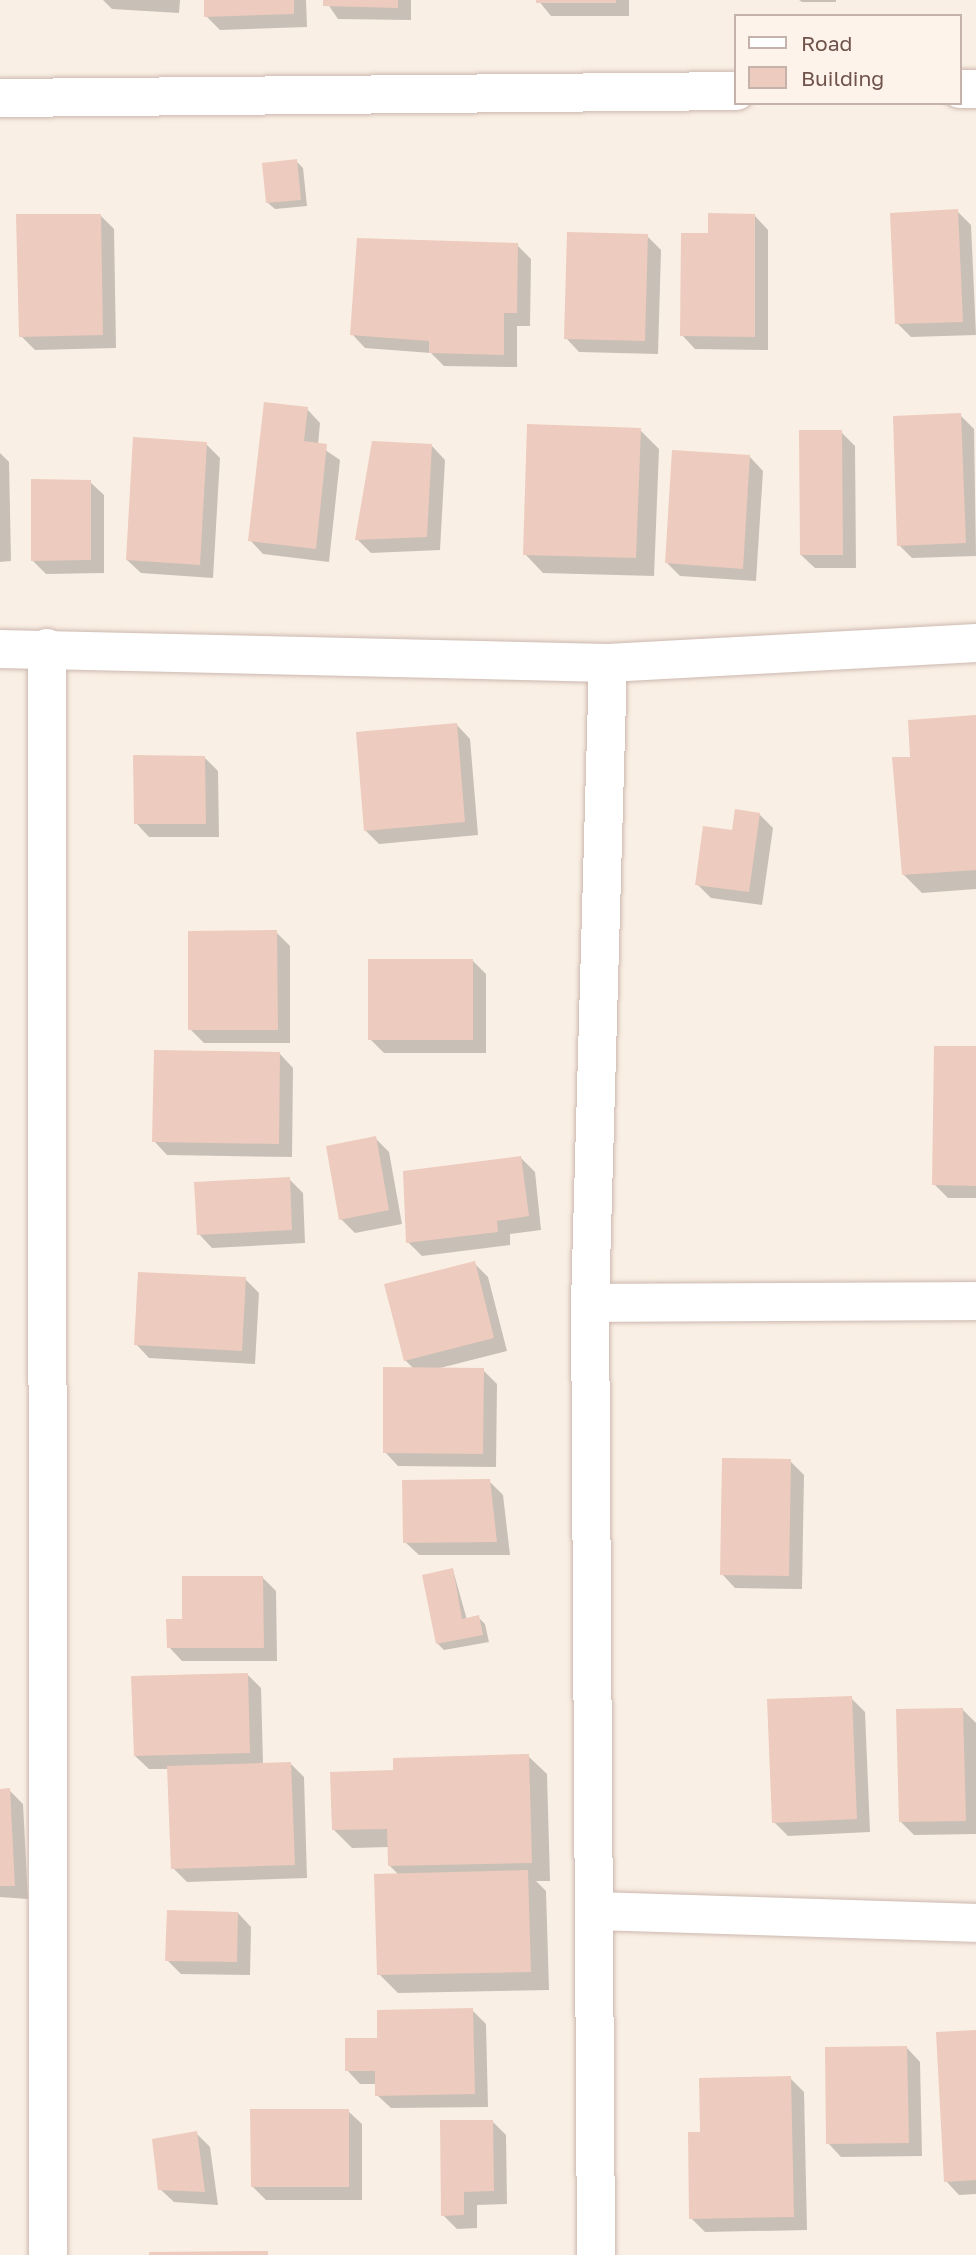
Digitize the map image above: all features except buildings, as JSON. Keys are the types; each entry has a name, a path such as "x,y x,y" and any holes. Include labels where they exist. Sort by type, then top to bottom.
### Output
{"street":[{"path":"0,98 734,91"},
{"path":"0,649 608,663 976,643"},
{"path":"47,648 48,2255"},
{"path":"596,2255 599,1911 590,1303 608,663"},
{"path":"590,1303 976,1301"},
{"path":"599,1911 976,1923"}]}
